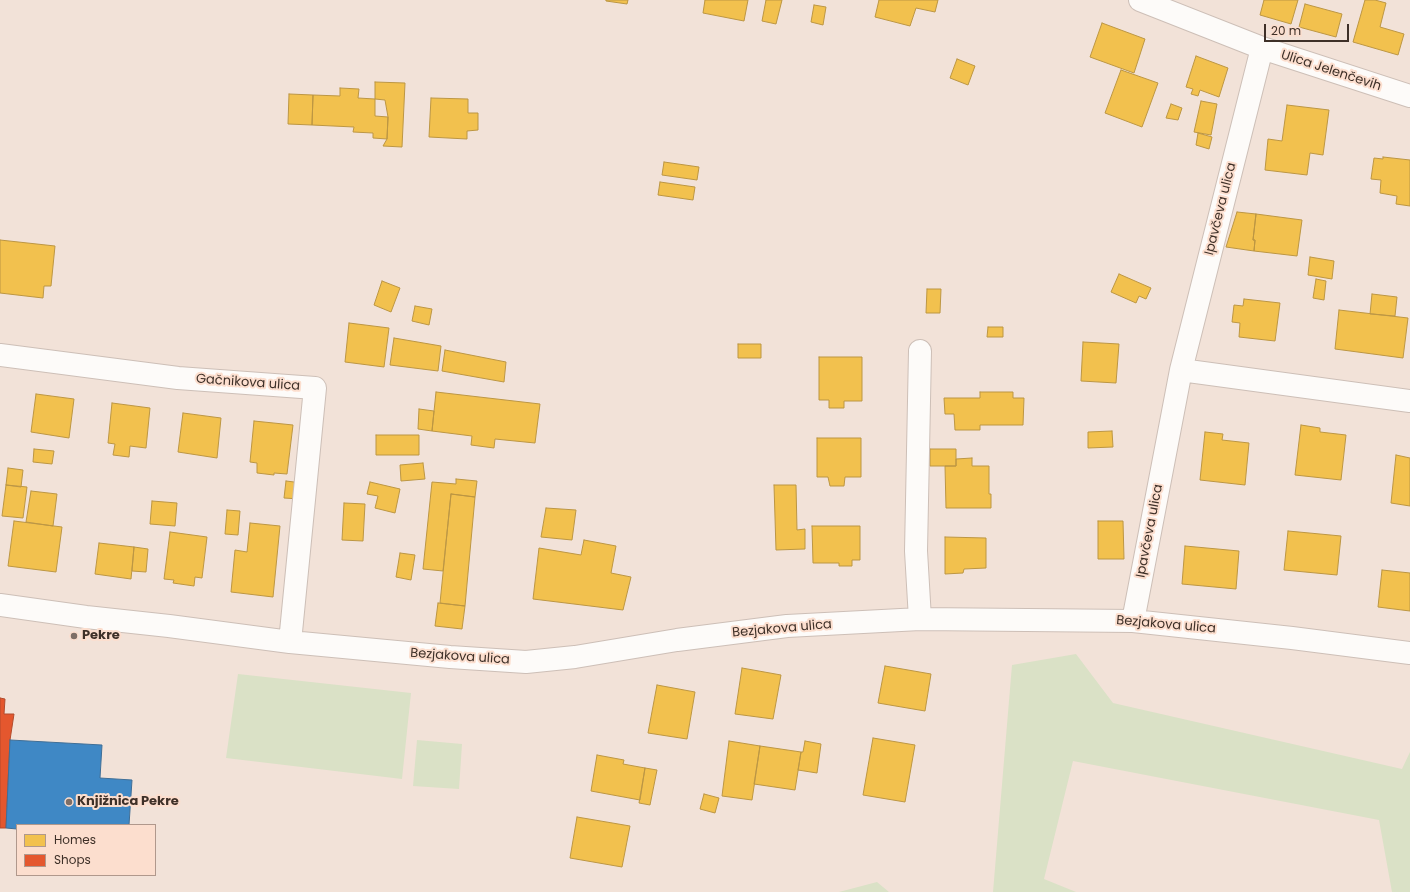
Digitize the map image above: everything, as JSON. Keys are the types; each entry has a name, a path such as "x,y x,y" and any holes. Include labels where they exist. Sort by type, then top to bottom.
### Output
{"street":[{"name":"Ulica Jelenčevih","path":"1140,0 1262,48 1410,96"},
{"name":"Ipavčeva ulica","path":"1133,621 1181,370 1262,48"},
{"path":"920,351 916,551 920,619"},
{"name":"Gačnikova ulica","path":"0,355 178,378 315,388 290,642"},
{"path":"1181,370 1410,401"},
{"name":"Bezjakova ulica","path":"0,605 86,618 169,626 290,642 450,658 526,662 575,657 677,640 787,626 920,619 1133,621 1292,638 1410,653"}],"green space":[{"path":"1076,654 1113,703 1402,769 1410,752 1410,892 1392,892 1379,820 1073,761 1044,879 1076,892 993,892 1012,665"},
{"path":"238,674 411,693 402,779 226,758"},
{"path":"417,740 462,744 459,789 413,786"},
{"path":"877,882 889,892 839,892"}],"building: Homes":[{"path":"606,0 628,0 627,4"},
{"path":"705,0 748,0 744,21 703,13"},
{"path":"766,0 782,0 776,24 762,21"},
{"path":"879,0 938,0 935,12 916,8 910,26 875,17"},
{"path":"1264,0 1298,0 1291,24 1260,15"},
{"path":"1365,0 1375,0 1386,3 1380,27 1404,34 1398,55 1353,42"},
{"path":"1305,4 1342,14 1336,37 1299,27"},
{"path":"814,5 826,7 823,25 811,22"},
{"path":"1102,23 1145,39 1134,73 1090,57"},
{"path":"1196,56 1228,68 1219,97 1200,90 1198,96 1191,94 1193,89 1186,87"},
{"path":"957,59 975,66 968,85 950,78"},
{"path":"1121,70 1158,83 1142,127 1105,113"},
{"path":"375,82 405,83 402,147 383,146 387,139 388,117 385,100 375,99"},
{"path":"340,88 359,89 358,98 375,99 375,116 388,117 387,139 373,138 373,133 353,132 354,127 312,125 313,95 340,96"},
{"path":"289,94 313,95 312,125 288,124"},
{"path":"431,98 468,99 468,113 478,113 478,130 467,131 467,139 429,137"},
{"path":"1201,101 1217,104 1211,135 1194,132"},
{"path":"1171,104 1182,108 1178,120 1166,118"},
{"path":"1287,105 1329,110 1323,155 1310,153 1307,175 1265,170 1268,139 1282,141"},
{"path":"1198,133 1212,137 1209,149 1196,145"},
{"path":"1383,157 1410,160 1410,206 1396,204 1397,196 1380,193 1381,180 1371,179 1374,158 1383,159"},
{"path":"664,162 699,167 697,180 662,175"},
{"path":"660,182 695,187 693,200 658,195"},
{"path":"1237,212 1256,214 1253,240 1255,240 1254,251 1226,247"},
{"path":"1256,214 1302,220 1297,256 1254,251 1255,240 1253,240"},
{"path":"0,240 55,246 51,286 44,286 43,298 0,293"},
{"path":"1310,257 1334,261 1332,279 1308,275"},
{"path":"1119,274 1151,288 1146,299 1139,296 1136,303 1111,292"},
{"path":"1316,279 1326,281 1324,300 1313,298"},
{"path":"382,281 400,288 391,312 374,305"},
{"path":"927,289 941,289 940,313 926,313"},
{"path":"1372,294 1397,297 1395,316 1370,314"},
{"path":"1244,299 1280,303 1275,341 1239,337 1240,323 1232,322 1234,305 1243,306"},
{"path":"415,306 432,309 429,325 412,321"},
{"path":"1339,310 1408,318 1403,358 1335,349"},
{"path":"349,323 389,328 384,367 345,362"},
{"path":"988,327 1003,327 1003,337 987,337"},
{"path":"394,338 441,346 438,371 390,365"},
{"path":"1083,342 1119,344 1116,383 1081,381"},
{"path":"738,344 761,344 761,358 738,358"},
{"path":"445,350 506,362 504,382 442,371"},
{"path":"819,357 862,357 862,401 844,401 844,408 829,408 829,400 819,400"},
{"path":"436,392 540,404 535,443 495,439 494,448 471,445 472,436 432,431"},
{"path":"980,392 1013,392 1013,398 1024,398 1023,425 980,425 980,430 955,430 954,414 945,414 944,398 980,398"},
{"path":"36,394 74,399 69,438 31,432"},
{"path":"112,403 150,408 146,448 130,446 129,457 113,455 115,444 108,443"},
{"path":"419,409 434,411 432,431 418,429"},
{"path":"183,413 221,418 217,458 178,452"},
{"path":"254,421 293,425 287,474 274,473 274,475 257,473 257,463 250,462"},
{"path":"1301,425 1320,428 1320,432 1346,435 1341,480 1295,475"},
{"path":"1112,431 1113,447 1088,448 1088,432"},
{"path":"1205,432 1223,434 1222,440 1249,443 1245,485 1200,480"},
{"path":"376,435 419,435 419,455 376,455"},
{"path":"817,438 861,438 861,477 845,477 844,486 830,486 828,477 817,477"},
{"path":"34,449 54,451 52,464 33,462"},
{"path":"930,449 956,449 956,466 930,466"},
{"path":"1396,455 1410,458 1410,506 1391,503"},
{"path":"972,458 972,466 989,466 989,494 991,494 991,508 946,508 945,466 956,466 956,459"},
{"path":"423,463 425,479 401,481 400,465"},
{"path":"8,468 23,470 21,487 6,485"},
{"path":"456,479 477,481 475,497 451,494 443,571 423,569 432,482 456,484"},
{"path":"286,481 302,483 300,499 284,498"},
{"path":"370,482 400,489 395,513 375,508 378,496 367,494"},
{"path":"6,485 27,487 23,518 2,516"},
{"path":"774,485 796,485 797,530 805,529 805,549 776,550"},
{"path":"31,491 57,494 53,526 26,522"},
{"path":"451,494 475,497 465,606 440,603"},
{"path":"152,501 177,503 175,526 150,524"},
{"path":"344,503 365,504 363,541 342,540"},
{"path":"546,508 576,510 572,540 541,537"},
{"path":"227,510 240,511 238,535 225,534"},
{"path":"14,521 62,527 56,572 8,566"},
{"path":"1098,521 1123,521 1124,559 1098,559"},
{"path":"250,523 280,526 273,597 231,592 235,550 247,552"},
{"path":"812,526 860,526 860,560 852,560 852,566 839,566 839,563 813,563"},
{"path":"1288,531 1341,536 1337,575 1284,570"},
{"path":"170,532 207,537 202,578 195,577 194,586 173,583 174,580 164,579"},
{"path":"945,537 986,538 986,568 964,569 963,573 945,574"},
{"path":"584,540 616,546 611,573 631,577 623,610 533,599 539,548 581,555"},
{"path":"99,543 134,547 131,579 95,574"},
{"path":"1185,546 1239,551 1236,589 1182,584"},
{"path":"134,547 148,549 146,572 132,571"},
{"path":"400,553 415,555 411,580 396,577"},
{"path":"1382,570 1410,573 1410,611 1378,607"},
{"path":"438,603 465,606 462,629 435,626"},
{"path":"885,666 931,674 925,711 878,703"},
{"path":"742,668 781,675 773,719 735,714"},
{"path":"657,685 695,692 687,739 648,733"},
{"path":"873,738 915,745 905,802 863,795"},
{"path":"729,741 760,746 752,800 722,796"},
{"path":"805,741 821,744 817,773 798,770 801,752 803,752"},
{"path":"760,746 801,752 795,790 754,784"},
{"path":"597,755 624,760 623,764 645,768 640,800 591,791"},
{"path":"645,768 657,770 650,805 639,803"},
{"path":"704,794 719,798 715,813 700,809"},
{"path":"577,817 630,826 622,867 570,858"}],"building: Shops":[{"path":"0,698 5,699 4,714 14,714 10,740 6,828 0,828"}],"building: Schools":[{"name":"Knjižnica Pekre","path":"10,740 102,745 100,778 132,780 129,824 16,824 16,829 6,828"}],"place":[{"name":"Pekre","path":"74,636"},
{"name":"Knjižnica Pekre","path":"69,802"}]}
